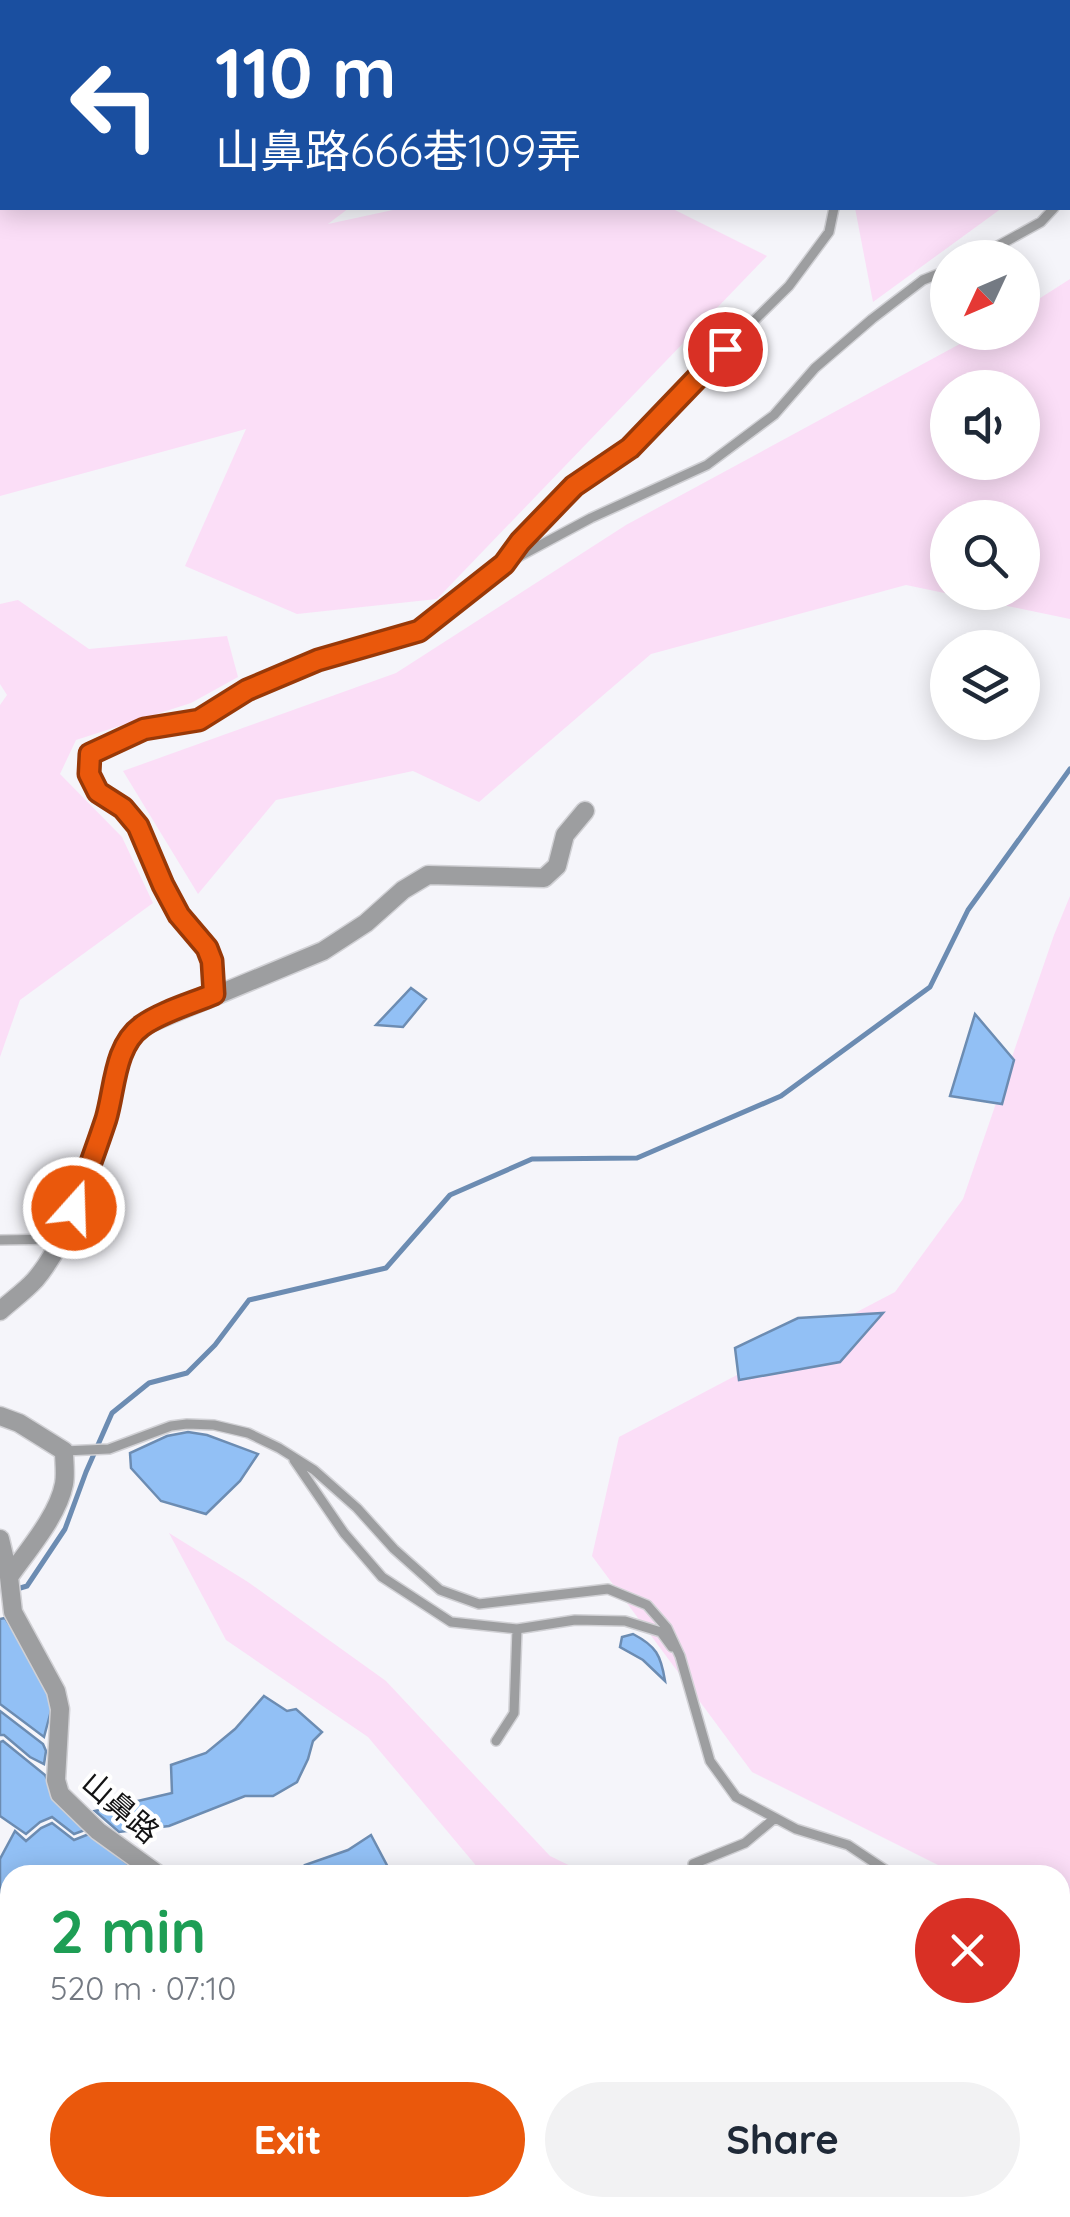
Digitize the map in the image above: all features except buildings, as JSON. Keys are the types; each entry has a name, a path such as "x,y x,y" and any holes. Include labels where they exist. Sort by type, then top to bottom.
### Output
{"street":[{"path":"0,1311 34,1280 63,1239 107,1116 119,1062 140,1026 324,951 366,923 402,890 428,875 544,878 557,866 569,829 585,812"},
{"path":"0,1416 19,1422 64,1451 65,1482 58,1501 10,1580"},
{"path":"0,1539 10,1580"},
{"name":"山鼻路","path":"10,1580 12,1605 21,1629 56,1691 60,1709 56,1780 60,1794 98,1831 145,1865"}],"lane":[{"path":"504,564 574,486 630,448 788,286 829,232 834,210"},
{"path":"1009,240 1042,222 1052,210"},
{"path":"214,994 207,948 179,915 138,826 123,808 98,792 89,774 90,754 144,729 199,720 247,690 318,660 419,631 504,564 591,518 707,465 774,414 815,368 872,319 930,277"},
{"path":"0,1240 63,1239"},
{"path":"64,1451 121,1445 171,1426 188,1424 248,1433 314,1470 440,1590 479,1604 608,1589 647,1605 668,1628 680,1656 710,1761 736,1797 796,1828 848,1845 878,1865"},
{"path":"290,1454 344,1533 382,1577 451,1622 517,1629 575,1620 625,1621 661,1632 680,1656"},
{"path":"496,1741 514,1713 517,1629"},
{"path":"693,1864 745,1843 775,1818"}],"shaded area":[{"path":"0,210 346,210 328,224 393,210 675,210 767,256 437,599 297,614 185,566 246,429 0,496"},
{"path":"855,210 999,210 958,240 930,240 930,260 873,302"},
{"path":"1070,279 1070,619 1027,610 1040,610 1040,500 930,500 930,590 906,585 651,654 479,802 413,771 276,800 198,894 123,771 396,673 626,525 949,350 1040,350 1040,298"},
{"path":"18,600 89,649 227,636 238,677 191,703 76,740 60,774 122,837 153,903 20,1000 0,1057 0,705 7,695 0,684 0,604"},
{"path":"1070,896 1070,1865 938,1865 752,1772 592,1556 619,1437 895,1292 963,1199"},
{"path":"169,1533 248,1582 386,1681 550,1856 568,1865 476,1865 368,1737 226,1640"}],"water":[{"path":"411,988 426,999 403,1027 376,1025"},
{"path":"975,1014 1014,1060 1002,1104 950,1096"},
{"path":"883,1313 840,1362 739,1380 735,1348 798,1318"},
{"path":"188,1432 258,1454 240,1481 206,1514 161,1501 131,1468 130,1453 167,1436"},
{"path":"5,1618 48,1681 52,1707 44,1737 0,1704 0,1619"},
{"path":"633,1634 656,1652 665,1681 643,1660 620,1647 622,1637"},
{"path":"264,1696 287,1711 296,1709 322,1732 313,1741 297,1782 273,1796 245,1796 169,1826 119,1832 95,1811 172,1793 171,1765 206,1753 235,1729"},
{"path":"0,1711 43,1744 44,1764 0,1735"},
{"path":"3,1741 45,1775 61,1807 85,1830 74,1834 52,1817 26,1834 0,1816"},
{"path":"52,1823 74,1840 89,1834 129,1865 0,1865 15,1831 26,1841"},
{"path":"371,1835 387,1865 305,1865 348,1850"}],"waterway":[{"path":"17,1589 27,1586 65,1529 112,1413 149,1383 187,1373 215,1345 249,1300 386,1268 450,1195 532,1159 637,1158 781,1096 930,987 968,910 1070,769"}],"route":[{"path":"74,1208 107,1116 119,1062 132,1036 140,1026 214,994 207,948 179,915 138,826 123,808 98,792 89,774 90,754 144,729 199,720 247,690 318,660 419,631 504,564 574,486 630,448 725,349"}]}
